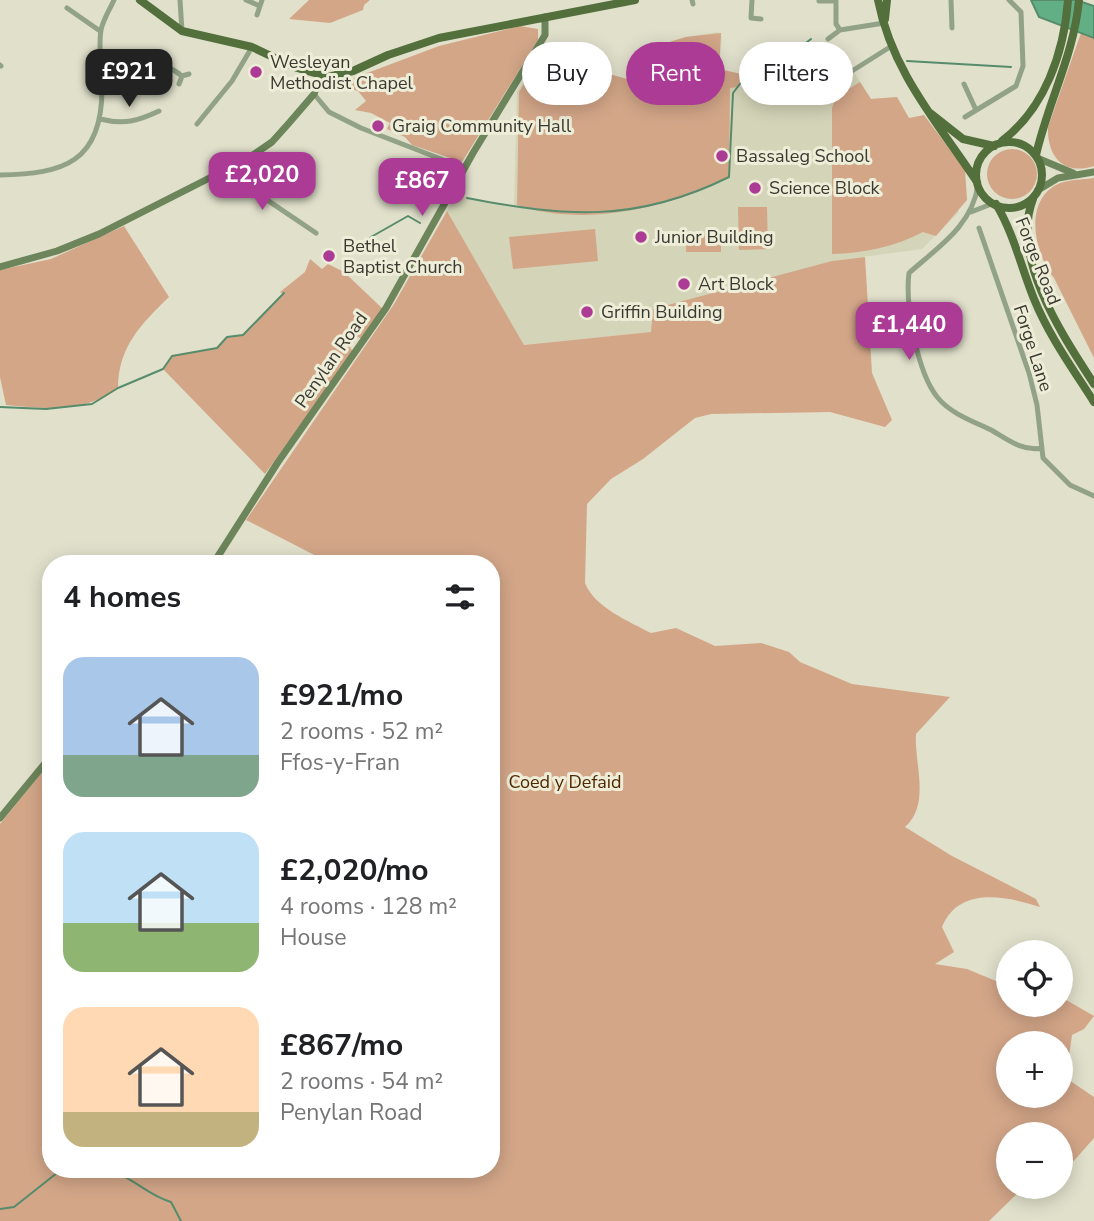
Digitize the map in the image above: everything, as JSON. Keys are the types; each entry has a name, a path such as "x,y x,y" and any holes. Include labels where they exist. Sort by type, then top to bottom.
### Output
{"main road":[{"path":"140,0 182,32 252,47 321,75 346,74 439,38 635,0"},
{"path":"878,0 890,47 906,80 978,184 995,204 1019,206 1036,193 1042,174 1037,156 1074,36 1079,0"},
{"path":"885,22 887,0"},
{"path":"978,184 979,161 1032,112 1050,78 1063,32 1068,0"},
{"path":"928,111 963,139 997,145 1020,144 1037,156"},
{"name":"Forge Road","path":"1036,193 1027,226 1030,257 1049,307 1094,384"},
{"name":"Forge Road","path":"995,204 1013,236 1035,302 1062,354 1094,402"}],"street":[{"path":"0,176 42,174 66,166 87,148 100,120 100,32 114,0"},
{"path":"180,0 182,32"},
{"path":"246,0 261,3 257,15"},
{"path":"752,0 751,18 761,19"},
{"path":"951,0 952,27"},
{"path":"965,117 1016,86 1023,66 1021,12 1009,0"},
{"path":"819,1 836,1 836,24 840,30"},
{"path":"67,8 100,32"},
{"name":"Penylan Road","path":"219,555 273,470 386,308 464,168 545,36 545,17"},
{"path":"828,39 840,30 885,22"},
{"path":"197,124 232,81 252,47"},
{"path":"853,70 890,47"},
{"path":"102,72 139,61 186,75 179,84"},
{"path":"0,267 57,251 88,238 231,168 272,142 314,94 321,75"},
{"path":"964,84 976,110"},
{"path":"314,94 329,112 362,128 464,168"},
{"path":"100,120 115,123 136,122 159,111"},
{"path":"1037,156 1073,174"},
{"path":"231,168 239,181 316,233"},
{"path":"1036,193 1050,181 1073,174 1094,172"},
{"path":"978,184 969,213 961,227 909,273 907,290 911,317 925,371 938,398 953,410 1021,447 1042,448"},
{"path":"969,213 995,204"},
{"name":"Forge Lane","path":"979,228 1028,373 1037,405 1042,448 1049,467 1070,485 1094,496"},
{"path":"0,818 42,767"}],"shaded area":[{"path":"1031,0 1076,0 1094,6 1094,38 1039,17"},
{"name":"Bassaleg School","path":"718,32 722,37 722,42 669,42"},
{"name":"Bassaleg School","path":"725,70 739,74 739,105 853,105 854,72 871,99 897,97 959,212 922,249 832,261 652,332 524,345 447,211 454,195 514,207 517,92 522,84 522,105 612,105 612,75 626,79 626,105 725,105"}],"green space":[{"path":"309,0 370,0 363,10 330,23 289,19"},
{"path":"520,26 538,29 537,42 522,42 522,66 462,162 412,145 405,137 387,129 390,123 371,113 355,110 366,101 358,91 343,86 334,90 338,84 439,46"},
{"path":"721,33 720,42 669,42"},
{"path":"1081,33 1094,37 1094,166 1074,168 1066,166 1054,155 1050,147 1048,127"},
{"path":"725,70 739,74 739,87 730,88 729,177 680,198 625,211 570,215 517,205 519,92 522,87 522,105 612,105 612,75 626,79 626,105 725,105"},
{"path":"860,82 871,99 897,97 909,118 924,115 965,170 967,200 936,236 923,232 879,248 832,254 832,108 833,105 853,105 853,86"},
{"path":"1012,149 1030,156 1037,174 1030,192 1012,199 994,192 987,174 994,156"},
{"path":"1094,178 1094,358 1042,256 1036,216 1046,193 1056,185"},
{"path":"738,207 767,207 768,249 739,250"},
{"name":"Coed y Defaid","path":"447,211 524,345 651,332 653,309 832,261 865,257 872,373 892,420 885,427 830,412 711,414 695,418 643,459 611,479 587,504 585,583 604,606 651,633 676,628 715,646 761,643 789,652 800,662 852,684 950,697 916,734 919,795 913,818 905,827 952,856 1036,899 1040,907 985,897 960,905 942,927 954,952 935,964 967,969 996,981 996,1017 1073,1017 1073,1004 1094,1016 1084,1029 1073,1034 1073,1031 996,1031 996,1108 1073,1108 1073,1083 1094,1097 1094,1138 1073,1162 1073,1122 996,1122 996,1199 1012,1199 989,1221 0,1221 0,824 42,772 42,1178 500,1178 500,555 314,555 246,520 394,304"},
{"path":"124,226 169,297 133,337 122,360 118,388 92,402 78,405 35,408 6,405 0,377 0,270 51,259"},
{"path":"595,229 598,261 513,269 509,237"},
{"path":"687,234 721,234 721,252 686,252"},
{"path":"310,259 322,269 328,264 344,272 383,309 362,339 358,337 350,348 353,351 265,474 163,369 172,356 217,348 227,337 243,335 283,294 280,292 305,272"}],"waterway":[{"path":"467,198 537,209 600,212 663,202 729,177 733,93 750,71 768,61 780,63 811,39"},
{"path":"907,61 1011,67"},
{"path":"359,251 371,237 408,216 420,223"},
{"path":"0,407 46,409 92,404 118,388 163,369 172,356 217,348 227,337 243,335 284,293"},
{"path":"0,1209 14,1207 51,1178"},
{"path":"126,1178 171,1202 181,1221"}],"place":[{"name":"Wesleyan Methodist Chapel","path":"256,72"},
{"name":"Graig Community Hall","path":"378,126"},
{"name":"Bassaleg School","path":"722,156"},
{"name":"Science Block","path":"755,188"},
{"name":"Junior Building","path":"641,237"},
{"name":"Bethel Baptist Church","path":"329,256"},
{"name":"Art Block","path":"684,284"},
{"name":"Griffin Building","path":"587,312"}]}
